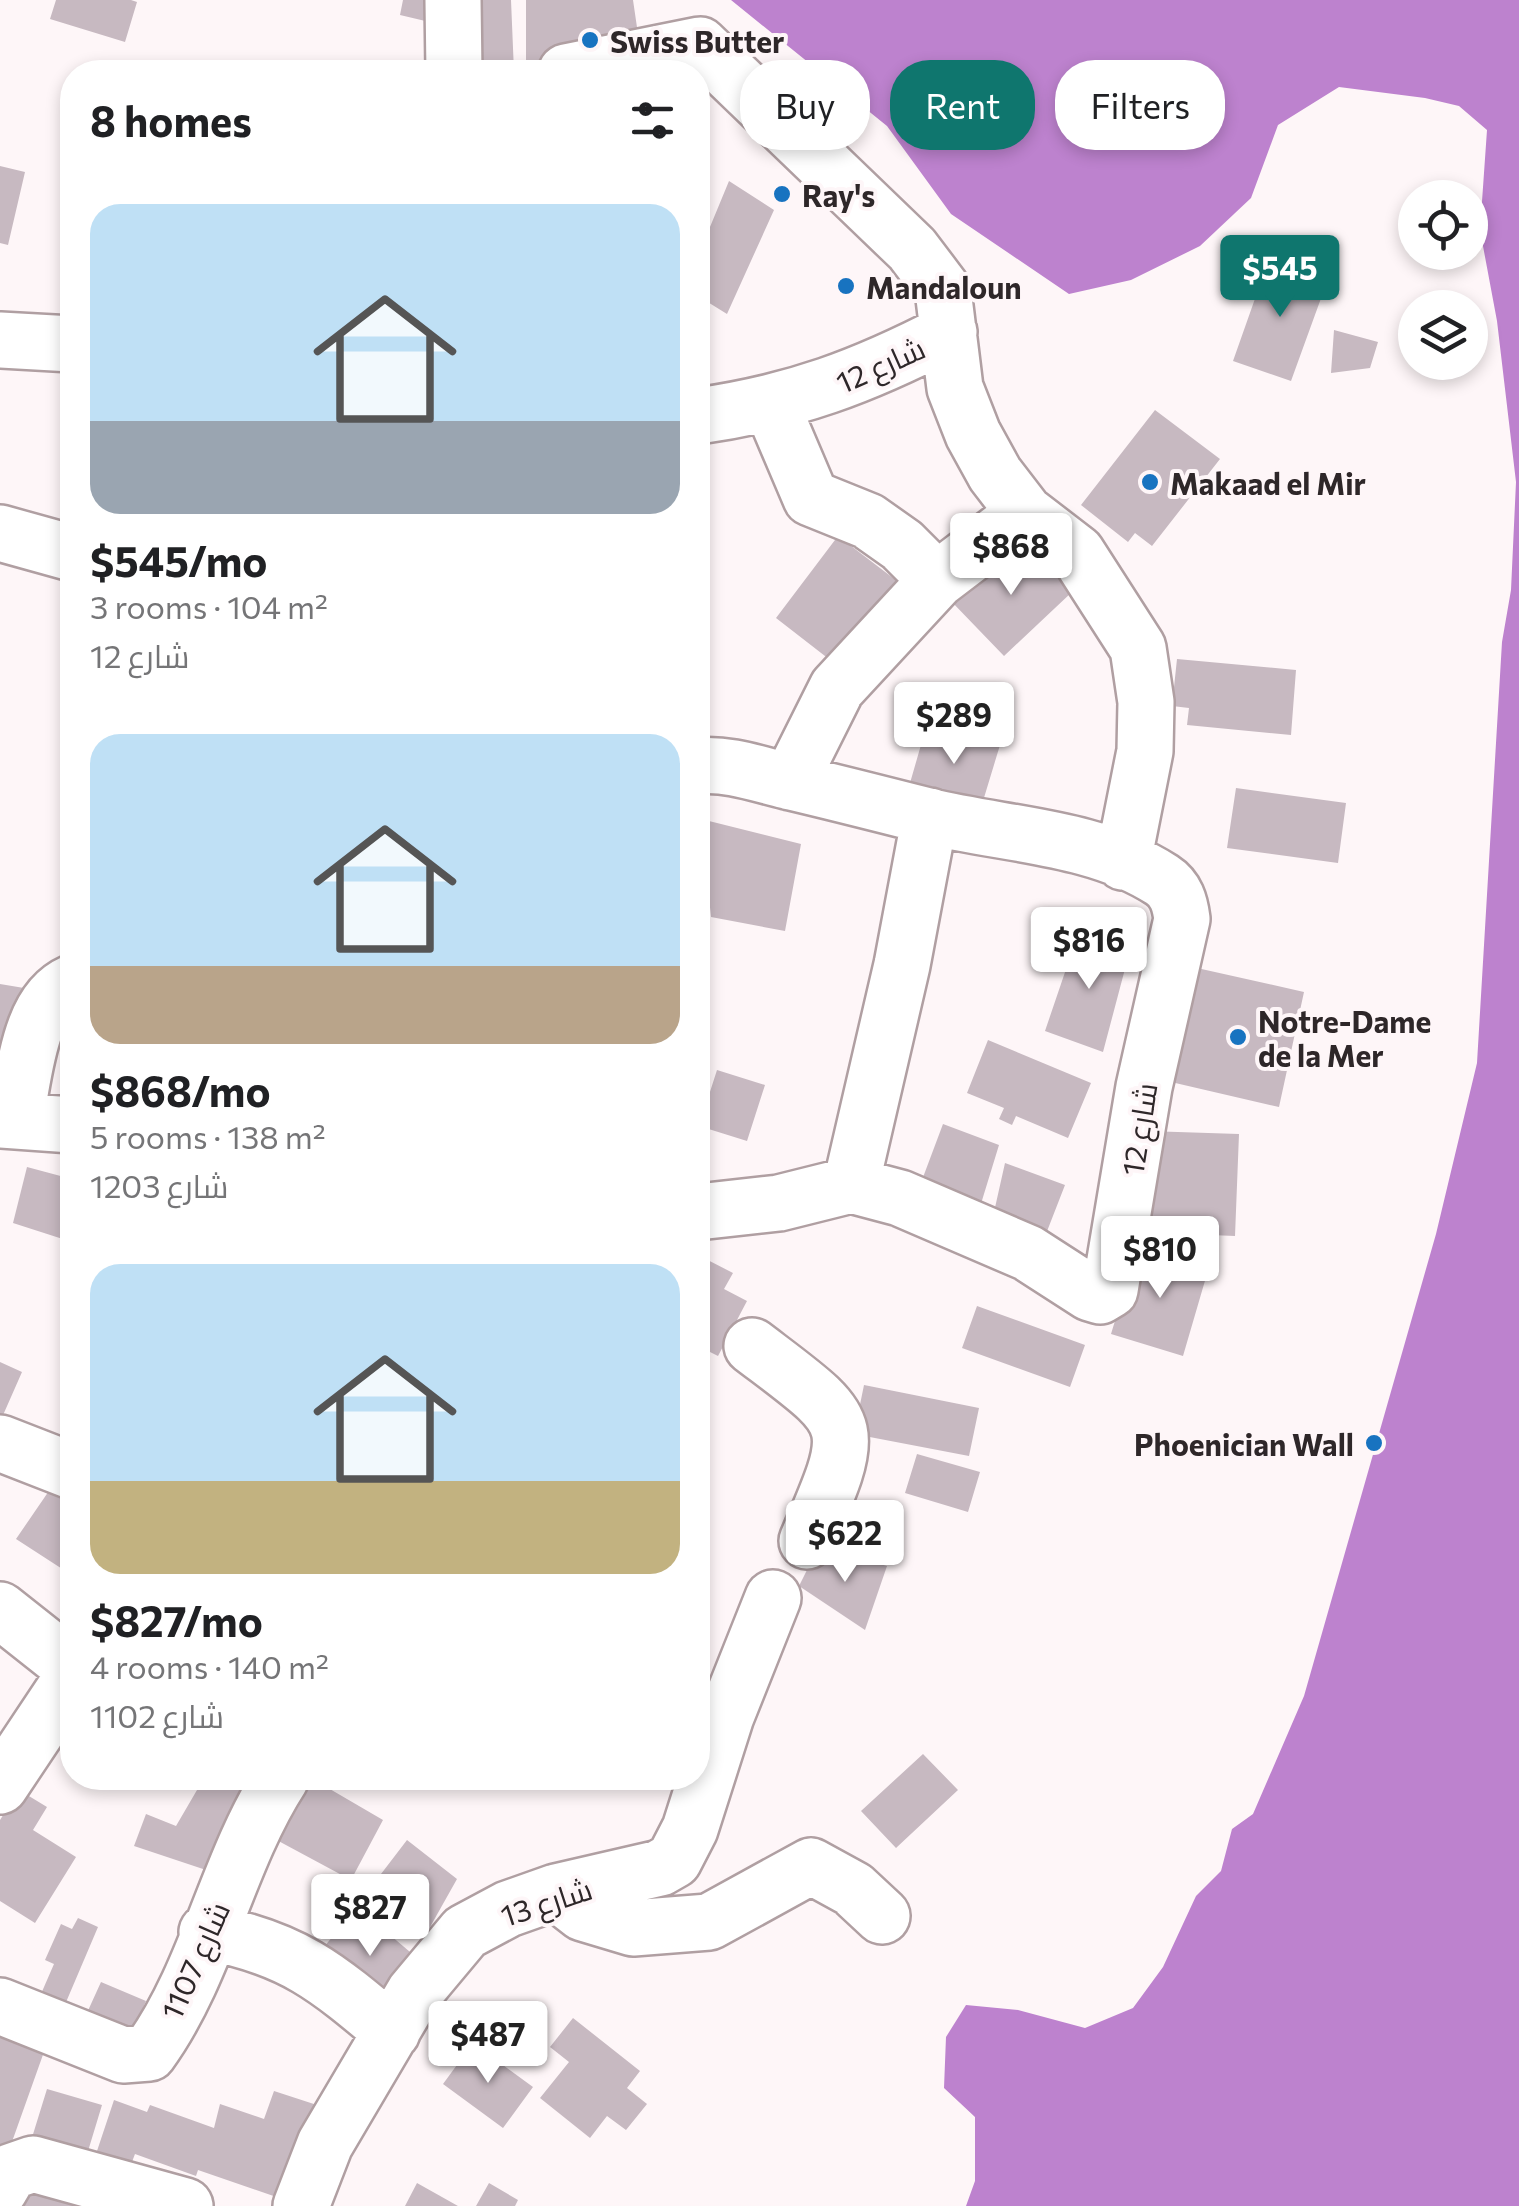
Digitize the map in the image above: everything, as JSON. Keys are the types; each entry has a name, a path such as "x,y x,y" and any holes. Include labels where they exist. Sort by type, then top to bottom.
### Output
{"street":[{"path":"453,0 454,60"},
{"path":"623,60 700,44 912,249 944,290 949,332"},
{"name":"شارع 12","path":"710,414 771,404 873,371 949,332 956,388 973,434 994,474 1025,513 1077,553 1138,648 1146,702 1146,751 1123,862"},
{"path":"0,340 60,343"},
{"path":"771,404 812,498 868,521 902,545 937,580"},
{"path":"790,782 837,688 937,580 1025,513"},
{"path":"0,533 60,550"},
{"name":"شارع 12","path":"710,765 930,816 1060,841 1123,862 1168,883 1180,900 1182,919 1144,1087 1110,1290 1100,1296 1028,1253 900,1198 851,1185"},
{"path":"710,1211 779,1203 851,1185 906,947 930,816"},
{"path":"60,992 46,1002 8,1120 60,1124"},
{"path":"752,1346 825,1401 839,1424 842,1454 807,1542"},
{"path":"0,1443 60,1467"},
{"path":"712,1709 773,1598"},
{"path":"0,1610 60,1658"},
{"path":"0,1786 60,1696"},
{"name":"شارع 1107","path":"0,2006 123,2055 149,2053 170,2020 248,1836 274,1790"},
{"name":"شارع 13","path":"301,2206 325,2144 414,1994 465,1932 508,1909 556,1892 646,1872 674,1860 690,1830 697,1790"},
{"path":"556,1892 583,1913 633,1928 709,1922 811,1866 853,1890 882,1916"},
{"path":"207,1932 256,1941 310,1966 392,2032"},
{"path":"0,2188 10,2172 33,2164 184,2206"}],"shaded area":[{"path":"731,0 1519,0 1519,2206 966,2206 975,2181 975,2117 944,2088 946,2037 966,2005 1018,2010 1085,2028 1133,2008 1163,1967 1196,1896 1221,1871 1232,1829 1253,1814 1304,1696 1436,1234 1477,1063 1502,642 1511,590 1516,482 1487,270 1488,180 1484,180 1487,130 1459,106 1339,87 1278,125 1251,198 1200,246 1131,280 1069,294 951,214 904,150 1035,150 1035,60 890,60 890,130 870,112 870,60 805,60"}],"building":[{"path":"56,0 137,2 125,42 50,19"},
{"path":"403,0 438,0 438,24 400,15"},
{"path":"468,0 511,0 514,60 467,60"},
{"path":"526,0 633,0 639,41 550,60 526,60"},
{"path":"0,166 25,172 8,245 0,243"},
{"path":"729,181 774,210 727,314 710,303 710,227"},
{"path":"1269,259 1328,279 1291,381 1233,361"},
{"path":"1334,330 1378,342 1370,368 1331,373"},
{"name":"Makaad el Mir","path":"1155,410 1220,459 1152,546 1135,533 1128,542 1081,505"},
{"path":"838,536 897,581 834,663 776,618"},
{"path":"1021,543 1072,592 1004,656 950,600"},
{"path":"1177,659 1296,670 1291,735 1187,725 1189,708 1172,706"},
{"path":"927,724 1000,745 980,811 908,790"},
{"path":"1236,788 1346,803 1338,863 1227,848"},
{"path":"710,821 801,844 785,931 711,917"},
{"path":"1079,931 1130,950 1103,1052 1045,1031"},
{"name":"Notre-Dame de la Mer","path":"1197,968 1304,992 1279,1107 1171,1082"},
{"path":"0,984 42,991 17,1052 0,1047"},
{"path":"988,1040 1091,1083 1068,1138 1016,1116 1012,1125 999,1119 1004,1108 967,1093"},
{"path":"717,1070 765,1085 747,1141 710,1129 710,1092"},
{"path":"943,1124 999,1145 976,1220 916,1196"},
{"path":"1147,1131 1239,1134 1235,1236 1137,1232"},
{"path":"1005,1163 1065,1185 1044,1239 992,1221"},
{"path":"27,1167 60,1176 60,1238 13,1223"},
{"path":"1138,1245 1209,1267 1183,1356 1111,1334"},
{"path":"710,1261 733,1273 724,1289 747,1301 718,1356 710,1352"},
{"path":"977,1306 1085,1345 1070,1387 962,1348"},
{"path":"0,1362 22,1372 0,1422"},
{"path":"864,1385 979,1408 969,1456 854,1434"},
{"path":"917,1454 980,1472 968,1512 905,1493"},
{"path":"53,1485 60,1489 60,1568 16,1539"},
{"path":"815,1554 887,1566 865,1630 799,1586"},
{"path":"923,1754 958,1790 896,1848 861,1811"},
{"path":"19,1790 47,1807 33,1830 76,1857 35,1923 0,1901 0,1820"},
{"path":"197,1790 259,1790 209,1871 134,1846 146,1814 176,1826"},
{"path":"298,1790 332,1790 383,1820 351,1880 271,1837"},
{"path":"407,1840 457,1879 425,1936 368,1891"},
{"path":"357,1907 423,1963 389,2010 314,1959"},
{"path":"78,1918 98,1927 58,2021 34,2010 54,1964 45,1960 61,1924 72,1929"},
{"path":"101,1982 146,2001 128,2043 81,2026"},
{"path":"573,2018 640,2071 627,2088 647,2104 626,2130 607,2116 590,2138 540,2098 569,2062 550,2047"},
{"path":"0,2022 50,2035 8,2153 0,2151"},
{"path":"473,2043 533,2087 503,2128 443,2084"},
{"path":"47,2089 102,2105 85,2161 30,2144"},
{"path":"274,2091 320,2106 288,2201 198,2170 196,2176 135,2154 130,2167 96,2154 114,2100 147,2112 150,2105 214,2128 220,2104 264,2119"},
{"path":"28,2178 96,2206 20,2206"},
{"path":"417,2183 458,2206 405,2206"},
{"path":"489,2183 518,2200 515,2206 476,2206"}],"place":[{"name":"Swiss Butter","path":"590,40"},
{"name":"Ray's","path":"782,194"},
{"name":"Mandaloun","path":"846,286"},
{"name":"Makaad el Mir","path":"1150,482"},
{"name":"Notre-Dame de la Mer","path":"1238,1037"},
{"name":"Phoenician Wall","path":"1374,1443"}]}
